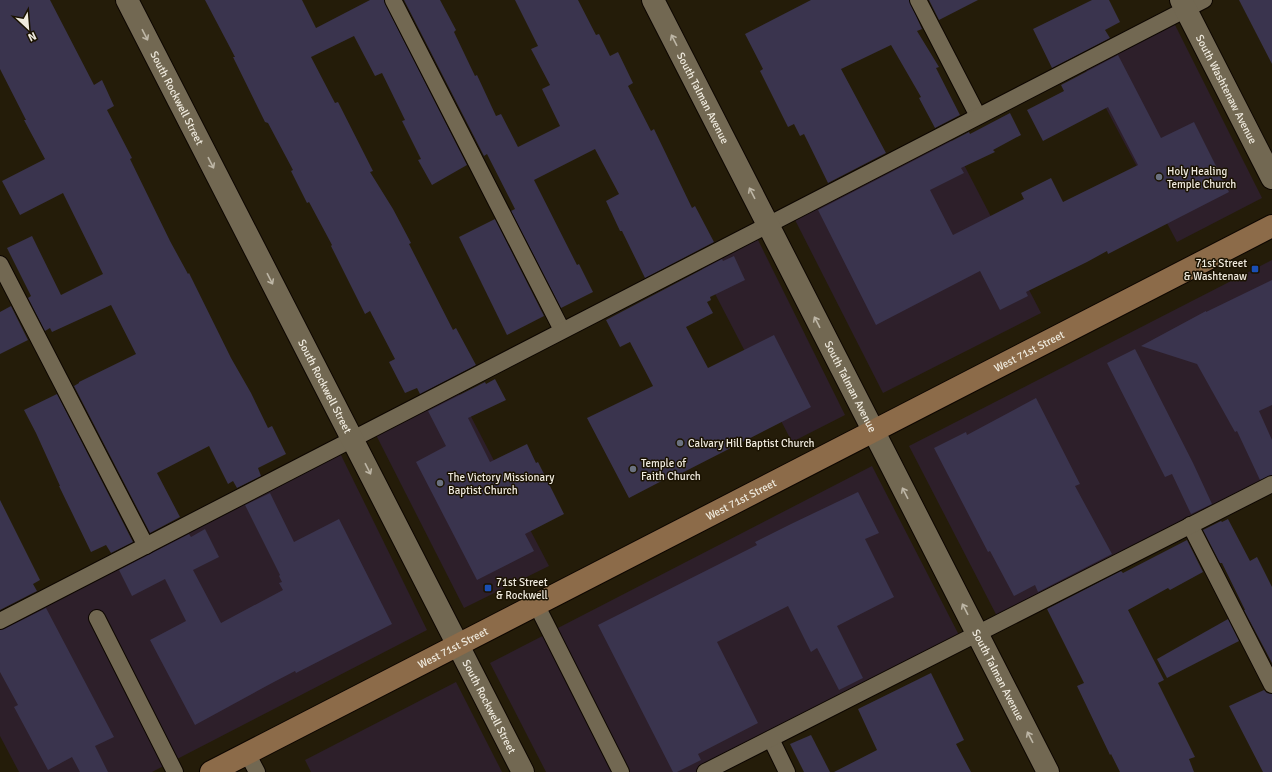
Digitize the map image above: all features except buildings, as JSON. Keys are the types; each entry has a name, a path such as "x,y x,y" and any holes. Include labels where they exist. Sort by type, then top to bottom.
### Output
{"main road":[{"name":"West 71st Street","path":"211,772 1272,226"}],"street":[{"name":"South Rockwell Street","path":"127,0 523,772"},
{"name":"South Talman Avenue","path":"653,0 1048,772"},
{"name":"South Washtenaw Avenue","path":"1190,3 1272,178"}],"lane":[{"path":"393,0 562,330"},
{"path":"918,0 978,116"},
{"path":"0,621 978,116 1190,3"},
{"path":"0,264 146,546"},
{"path":"705,772 1272,484"},
{"path":"1190,525 1272,685"},
{"path":"536,604 621,772"},
{"path":"97,618 175,772"},
{"path":"770,739 787,772"},
{"path":"248,753 257,772"}],"shaded area":[{"path":"1171,17 1262,198 1177,242 1082,63"},
{"path":"947,132 1041,313 883,393 791,212"},
{"path":"754,232 845,415 792,442 698,261"},
{"path":"1272,260 1272,484 1000,622 909,446"},
{"path":"455,386 549,566 464,608 373,429"},
{"path":"337,447 427,630 152,772 19,772 0,736 0,621"},
{"path":"872,466 962,641 705,772 546,772 490,663"},
{"path":"456,682 502,772 311,772 305,760"}],"place":[{"name":"Holy Healing Temple Church","path":"1159,177"},
{"name":"71st Street & Washtenaw","path":"1255,269"},
{"name":"Calvary Hill Baptist Church","path":"680,443"},
{"name":"Temple of Faith Church","path":"633,469"},
{"name":"The Victory Missionary Baptist Church","path":"440,483"},
{"name":"71st Street & Rockwell","path":"488,588"}]}
